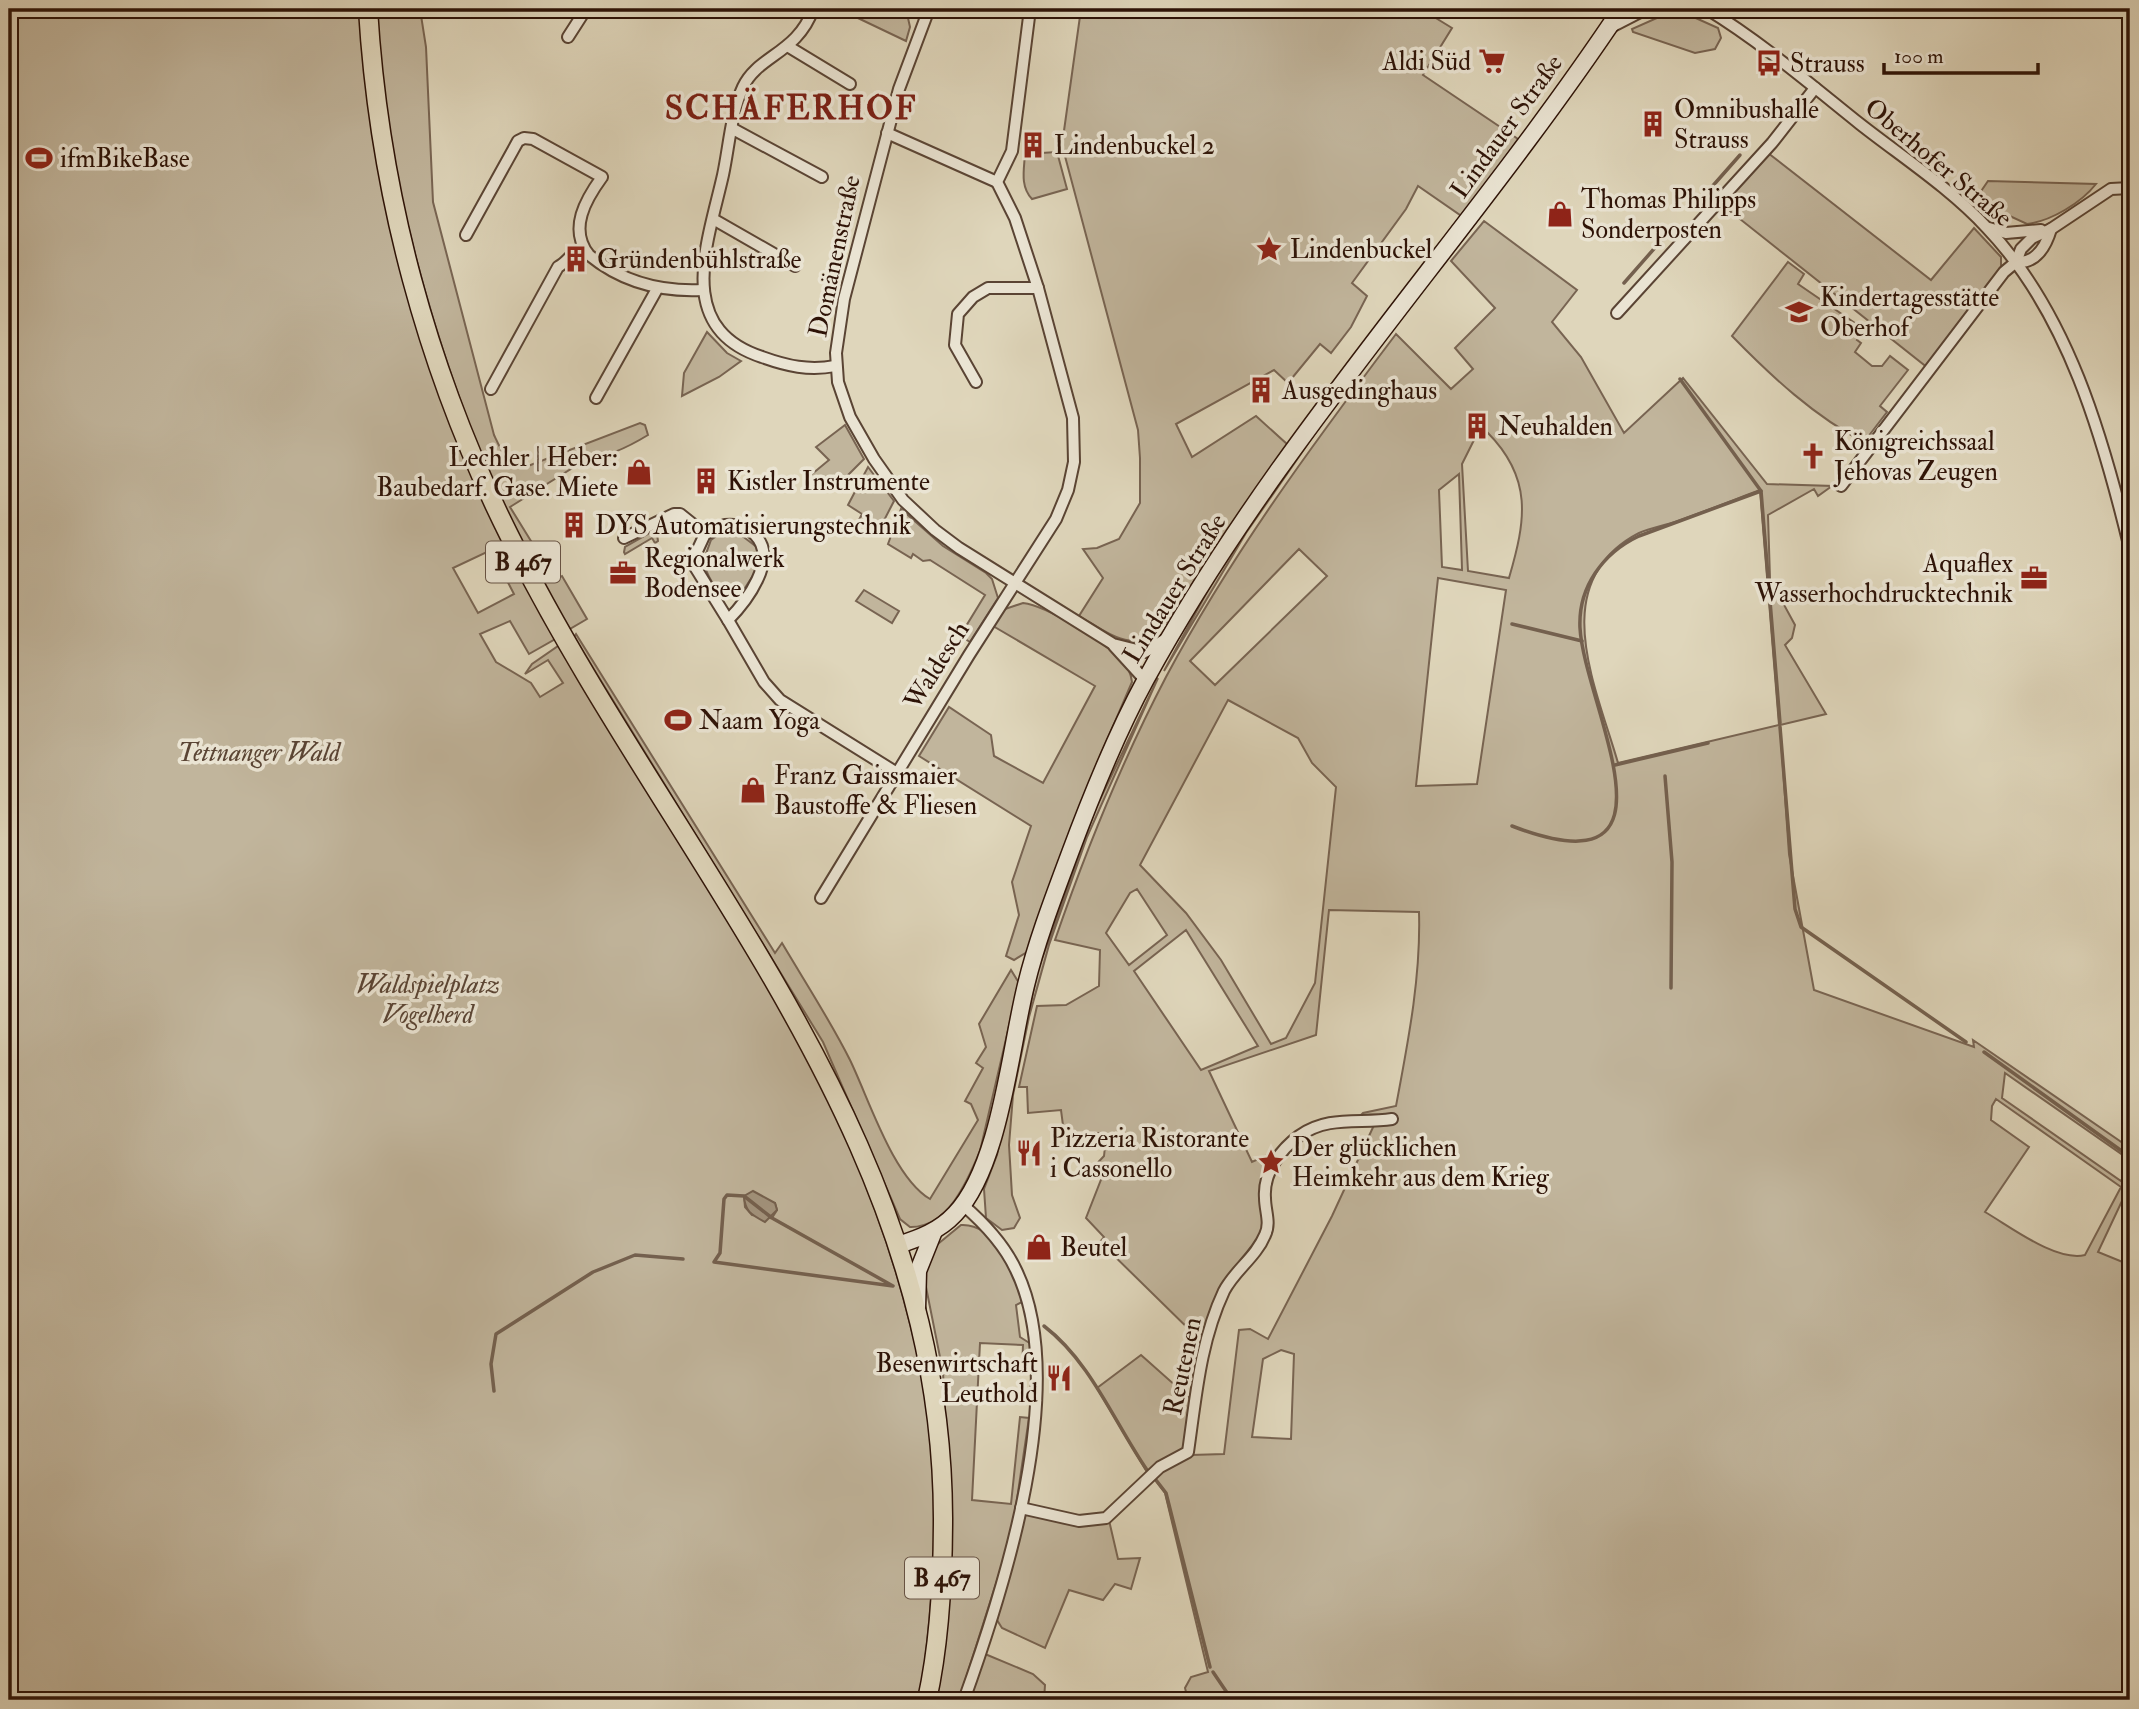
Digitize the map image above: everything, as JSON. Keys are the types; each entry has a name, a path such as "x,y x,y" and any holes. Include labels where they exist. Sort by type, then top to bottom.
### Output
{"main road":[{"name":"B 467","path":"368,9 380,127 398,229 430,341 479,471 512,541 586,677 770,970 803,1028 865,1159 898,1245 917,1309 936,1404 943,1498 941,1594 927,1700"},
{"name":"Lindauer Straße","path":"898,1245 934,1231 963,1205 976,1183 989,1146 1037,946 1089,804 1146,680 1175,628 1293,448 1468,219 1620,9"},
{"path":"917,1309 918,1271 934,1231"}],"street":[{"path":"568,37 586,9"},
{"path":"813,9 806,26 789,47 748,79 739,98 713,219 702,290 715,324 742,349 795,367 819,369 835,366"},
{"name":"Domänenstraße","path":"929,9 887,133 844,299 835,366 850,416 874,459 903,500 952,543 1112,644 1146,680"},
{"path":"887,133 997,182 1012,152 1030,9"},
{"path":"1606,31 1646,9"},
{"name":"Oberhofer Straße","path":"1709,10 1815,88 1986,226 2016,262 2042,301 2073,367 2110,473 2130,549"},
{"path":"789,47 850,84"},
{"path":"1617,313 1772,143 1815,88"},
{"path":"733,129 821,177"},
{"path":"466,235 518,141 524,138 602,177 583,209 579,231 583,247 597,261 657,289 702,290"},
{"name":"Waldesch","path":"821,898 1056,519 1068,490 1075,451 1073,418 1038,288 1015,218 997,182"},
{"path":"1841,486 2004,272 2016,262 2021,249 2032,238 2051,229 2111,188 2130,188"},
{"path":"713,219 795,266"},
{"path":"1986,226 2006,233 2051,229"},
{"path":"491,389 558,267 566,263 574,251 583,247"},
{"path":"976,382 955,345 958,314 973,297 988,288 1038,288"},
{"path":"596,398 657,289"},
{"path":"624,538 674,514 680,514 705,534"},
{"path":"728,620 739,608 756,580 764,561 764,551 758,538 742,527 720,526 705,534 692,562 764,682 780,700 897,774"},
{"name":"Domänenstraße","path":"1112,644 1145,652 1159,645 1175,628"},
{"name":"Reutenen","path":"1021,1508 1079,1521 1106,1518 1160,1467 1188,1452 1206,1340 1226,1288 1265,1236 1268,1221 1265,1185 1272,1167 1292,1142 1314,1127 1352,1119 1392,1119"},
{"path":"963,1205 990,1231 1010,1258 1026,1296 1031,1319 1035,1401 1021,1508 1002,1591 964,1700"}],"green space":[{"name":"Tettnanger Wald","path":"9,9 361,9 384,193 407,293 557,638 529,654 510,621 480,634 496,662 531,683 540,697 563,683 548,660 525,674 532,664 561,644 759,966 804,1049 845,1134 879,1222 918,1354 931,1425 933,1562 920,1700 9,1700","holes":["491,550 514,594 478,613 453,568","744,1196 775,1203 777,1210 772,1218 752,1215 745,1207"]},
{"path":"376,9 420,9 426,47 433,202 494,435 503,452 515,464 528,466 640,423 645,425 648,435 619,450 587,459 510,507 555,580 562,576 587,619 568,630 499,498 454,383 434,321 401,195 389,132 380,69"},
{"path":"839,9 906,9 910,27 906,41"},
{"path":"1081,9 1421,9 1452,28 1423,75 1518,139 1463,217 1418,186 1406,209 1352,283 1367,296 1351,327 1331,353 1320,344 1288,383 1274,370 1176,424 1192,457 1256,416 1288,445 1167,621 1156,632 1135,641 1113,636 1079,616 1103,578 1083,549 1097,548 1119,539 1140,503 1138,430 1062,145"},
{"path":"1689,15 1718,28 1721,38 1715,49 1695,53 1633,32 1632,29 1659,17"},
{"path":"1057,152 1067,189 1032,199 1024,183 1025,154"},
{"path":"1768,153 1931,280 1974,228 2001,257 2001,270 1928,368 1721,204"},
{"path":"1988,181 2096,184 2065,210 2027,224 1975,200"},
{"path":"1484,221 1577,290 1552,322 1581,357 1624,433 1683,378 1767,484 1832,486 1818,496 1814,489 1768,515 1770,579 1795,625 1792,638 1785,645 1826,714 1780,725 1789,854 1814,990 1974,1047 1973,1040 2130,1148 2130,1160 2005,1073 2002,1098 2121,1181 2130,1166 2130,1184 2098,1252 2130,1265 2130,1700 1188,1700 1185,1688 1191,1677 1208,1672 1165,1493 1152,1476 1191,1455 1224,1454 1239,1330 1250,1329 1268,1339 1332,1216 1375,1123 1359,1117 1363,1113 1396,1106 1416,985 1419,912 1329,910 1316,1035 1209,1071 1252,1162 1272,1153 1277,1157 1271,1167 1266,1228 1239,1267 1202,1342 1100,1242 1104,1237 1086,1218 1102,1177 1092,1169 1104,1156 1106,1138 1099,1133 1064,1133 1061,1110 1028,1113 1027,1087 1019,1087 1037,1006 1066,1005 1099,986 1100,950 1055,940 1092,839 1134,741 1191,632 1245,544 1396,334 1451,389 1473,369 1455,348 1495,308 1451,261","holes":["1478,432 1487,432 1502,449 1519,483 1522,518 1509,578 1468,571 1462,464","1459,474 1462,570 1442,567 1439,490","1760,490 1779,725 1618,763 1590,669 1585,638 1585,607 1593,579 1610,554 1639,533","1299,549 1327,576 1215,685 1190,661","1438,578 1506,590 1477,784 1416,786","1228,700 1298,738 1312,763 1336,787 1315,983 1286,1038 1271,1044 1221,960 1186,913 1140,865","1137,889 1167,935 1129,965 1106,933 1130,893","1186,930 1258,1046 1201,1070 1134,971","1996,1099 2121,1187 2085,1255 2073,1256 2047,1248 1985,1212 2029,1147 1991,1120 1992,1106","1281,1350 1294,1354 1291,1439 1252,1437 1263,1359"]},
{"path":"1788,262 1804,274 1798,284 1865,330 1857,340 1861,343 1855,352 1872,366 1882,366 1890,356 1908,370 1880,406 1887,412 1864,442 1828,421 1794,395 1732,336"},
{"path":"707,332 727,353 741,361 719,377 682,396 684,373"},
{"path":"1350,383 1246,533 1164,671 1214,579 1261,506"},
{"path":"845,425 864,459 836,487 825,477 814,487 806,479 829,460 816,447"},
{"path":"868,467 894,501 877,534 859,520 862,514 848,505"},
{"path":"901,509 943,546 992,579 998,598 970,642 960,636 985,595 930,560 923,561 913,554 911,558 888,544"},
{"path":"671,521 677,521 657,534 658,541 655,543 652,538 625,554 625,547"},
{"path":"722,532 737,532 758,548 756,571 739,597 720,592 711,581 703,562 711,540"},
{"path":"864,590 899,611 892,623 856,601"},
{"path":"1023,603 1061,618 1104,645 1125,664 1132,682 1093,773 1027,952 1014,960 1006,956 1019,915 1012,882 1031,826 919,756 949,707 991,735 994,756 1043,783 1095,686 993,626 1005,609"},
{"path":"576,634 775,953 782,943 842,1045 893,1156 917,1188 930,1199 978,1120 971,1104 965,1101 983,1068 976,1063 986,1047 979,1024 1011,970 1019,983 980,1151 963,1188 946,1211 935,1220 910,1227 900,1219 823,1042 574,637"},
{"path":"1158,678 1087,837 1049,945 1029,1017 1013,1095 1009,1145 1012,1195 1020,1218 1014,1228 1002,1230 986,1218 984,1189 997,1155 1038,970 1095,810"},
{"path":"961,1225 984,1232 1002,1252 1022,1302 1016,1305 1020,1337 1031,1344 1031,1370 1022,1371 1023,1345 980,1343 972,1500 1011,1504 1020,1417 1029,1418 1012,1533 959,1700 933,1700 950,1508 943,1372 923,1272 933,1248"},
{"path":"1141,1355 1194,1402 1186,1446 1147,1472 1097,1388"},
{"path":"1030,1511 1077,1522 1108,1516 1118,1559 1140,1558 1131,1589 1115,1584 1103,1600 1069,1590 1045,1648 1002,1628 997,1620 1024,1517"},
{"path":"985,1654 1033,1674 1045,1685 1044,1700 969,1700"}],"shaded area":[{"path":"753,1191 775,1203 777,1210 765,1222 753,1215 746,1206 744,1196"}],"waterway":[{"path":"1695,206 1740,155"},
{"path":"1624,283 1667,234"},
{"path":"1680,379 1761,491 1780,723"},
{"path":"1512,826 1567,841 1600,835 1615,814 1616,782 1580,628 1583,599 1595,573 1614,552 1639,536 1761,491"},
{"path":"1512,624 1582,641"},
{"path":"1780,727 1795,909 1801,927 1966,1042"},
{"path":"1615,765 1708,743"},
{"path":"1665,776 1672,862 1671,988"},
{"path":"1984,1052 2130,1157"},
{"path":"727,1195 744,1196 772,1218 893,1286 714,1262 720,1253 724,1199 727,1195"},
{"path":"494,1391 491,1364 496,1334 593,1272 635,1255 683,1259"},
{"path":"1044,1326 1061,1341 1089,1375 1147,1470"},
{"path":"1156,1480 1166,1493 1210,1667"},
{"path":"1213,1672 1232,1700"}],"place":[{"name":"Aldi Süd","path":"1492,61"},
{"name":"Strauss","path":"1769,63"},
{"name":"Omnibushalle Strauss","path":"1653,124"},
{"name":"Lindenbuckel 2","path":"1033,145"},
{"name":"ifmBikeBase","path":"39,158"},
{"name":"Thomas Philipps Sonderposten","path":"1560,214"},
{"name":"Lindenbuckel","path":"1269,249"},
{"name":"Gründenbühlstraße","path":"576,259"},
{"name":"Kindertagesstätte Oberhof","path":"1799,312"},
{"name":"Ausgedinghaus","path":"1261,390"},
{"name":"Neuhalden","path":"1477,426"},
{"name":"Königreichssaal Jehovas Zeugen","path":"1813,456"},
{"name":"Lechler | Heber: Baubedarf. Gase. Miete","path":"639,472"},
{"name":"Kistler Instrumente","path":"706,481"},
{"name":"DYS Automatisierungstechnik","path":"574,525"},
{"name":"Regionalwerk Bodensee","path":"623,573"},
{"name":"Aquaflex Wasserhochdrucktechnik","path":"2034,578"},
{"name":"Naam Yoga","path":"678,720"},
{"name":"Franz Gaissmaier Baustoffe & Fliesen","path":"753,790"},
{"name":"Pizzeria Ristorante i Cassonello","path":"1029,1153"},
{"name":"Der glücklichen Heimkehr aus dem Krieg","path":"1271,1162"},
{"name":"Beutel","path":"1039,1247"},
{"name":"Besenwirtschaft Leuthold","path":"1059,1378"}],"district":[{"name":"SCHÄFERHOF","path":"791,107"}],"park label":[{"name":"Waldspielplatz Vogelherd","path":"428,999"}]}
